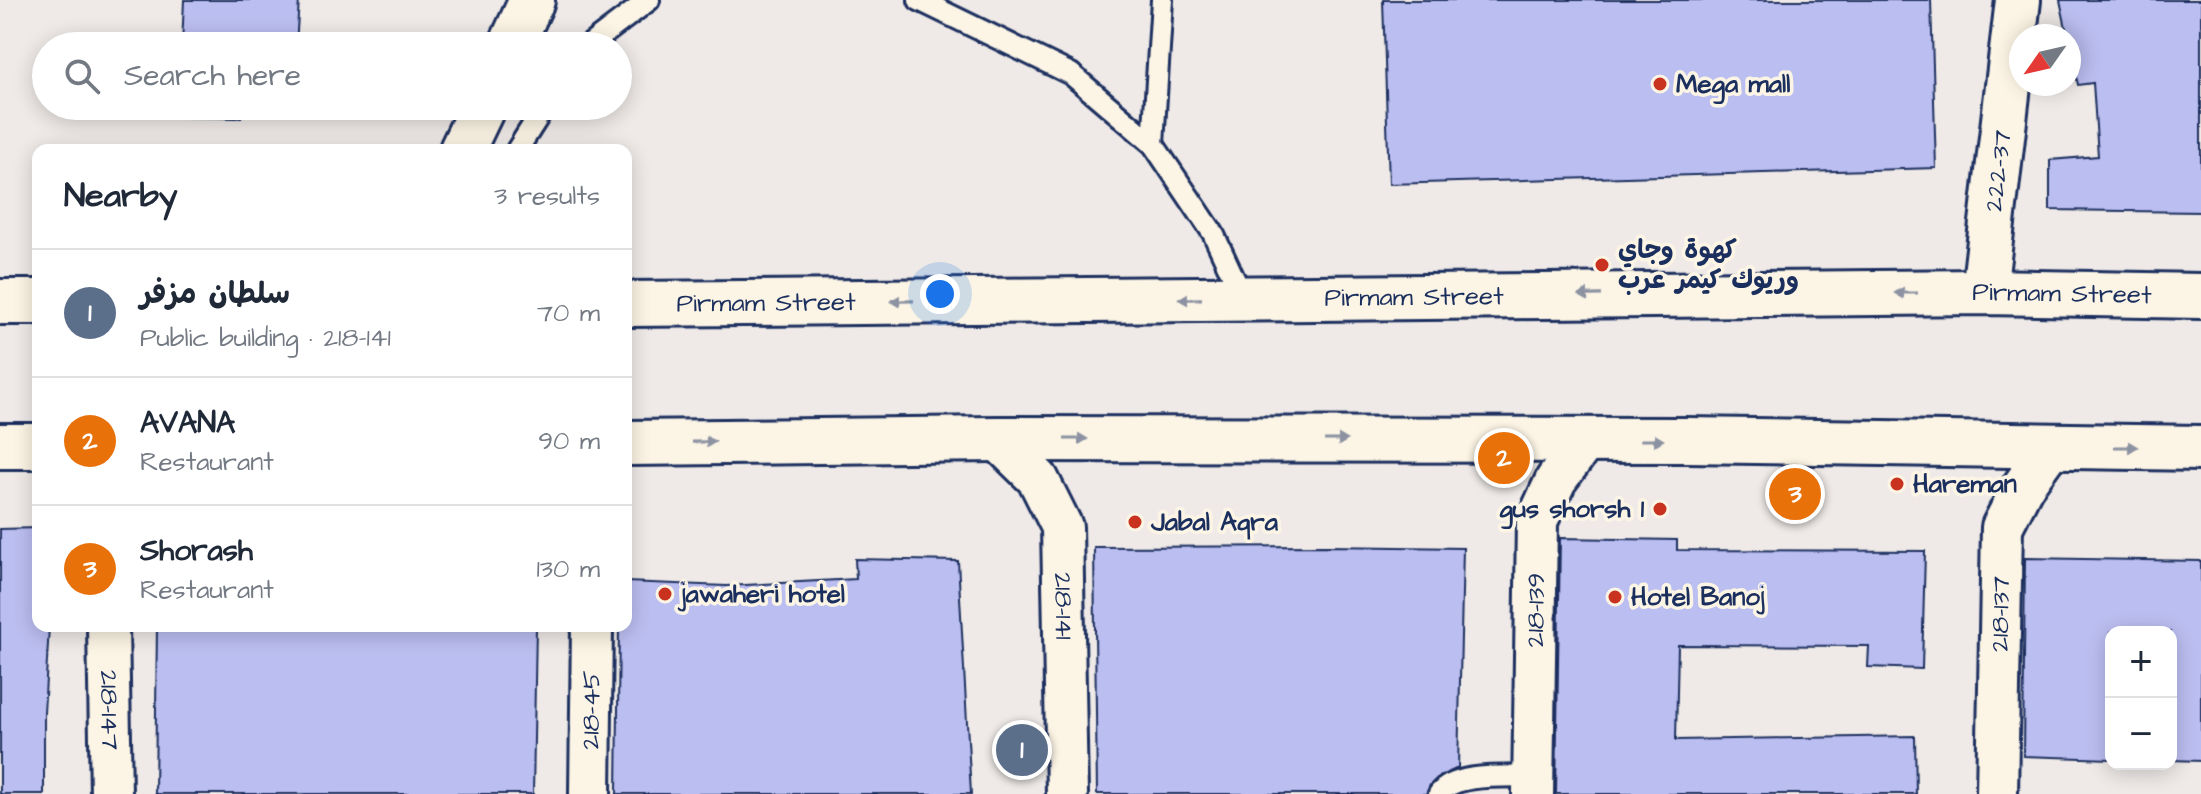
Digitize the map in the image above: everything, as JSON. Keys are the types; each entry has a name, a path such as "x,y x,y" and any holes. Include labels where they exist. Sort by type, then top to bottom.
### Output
{"main road":[{"path":"517,32 532,0"},
{"name":"222-37","path":"1984,292 2018,0"},
{"path":"465,144 476,120"},
{"name":"Pirmam Street","path":"632,304 1984,292 2201,296"},
{"path":"0,302 32,302"},
{"path":"632,443 997,439 1586,440 2201,448"},
{"path":"0,446 32,446"}],"street":[{"name":"218-141","path":"997,439 1038,479 1062,527 1067,794"},
{"name":"218-139","path":"1533,785 1537,521 1556,480 1586,440"},
{"name":"218-137","path":"1997,794 2002,527 2023,486 2051,447"},
{"name":"218-147","path":"108,632 111,794"},
{"name":"218-45","path":"590,794 592,632"}],"lane":[{"path":"607,32 649,0"},
{"path":"919,0 1071,74 1153,144 1213,233 1243,298"},
{"path":"1153,144 1162,0"},
{"path":"521,144 536,120"},
{"path":"1439,794 1456,780 1533,785"}],"building":[{"path":"184,0 299,0 297,32 183,32"},
{"name":"Mega mall","path":"1383,0 1931,0 1936,168 1389,184"},
{"path":"2060,0 2201,0 2201,212 2050,210 2050,160 2098,156 2093,83 2081,85 2081,24 2065,24"},
{"path":"32,528 32,632 49,632 44,794 0,794 0,529"},
{"path":"1560,538 1677,540 1677,550 1925,551 1922,669 1868,667 1869,646 1678,645 1676,740 1915,736 1916,794 1556,794"},
{"path":"1094,547 1463,548 1458,768 1437,778 1426,794 1097,794"},
{"path":"2025,558 2201,561 2201,761 2177,760 2177,626 2105,626 2105,759 2023,756"},
{"path":"855,559 958,561 971,794 617,794 619,632 632,632 632,582 727,586 856,579"},
{"path":"157,632 536,632 533,794 155,794"}],"place":[{"name":"Mega mall","path":"1660,84"},
{"name":"كهوة وجاي وريوك كيمر عرب","path":"1602,265"},
{"name":"AVANA","path":"1504,458"},
{"name":"Hareman","path":"1897,484"},
{"name":"Shorash","path":"1795,494"},
{"name":"gus shorsh 1","path":"1660,509"},
{"name":"Jabal Aqra","path":"1135,522"},
{"name":"jawaheri hotel","path":"665,594"},
{"name":"Hotel Banoj","path":"1615,597"},
{"name":"سلطان مزفر","path":"1022,750"}]}
